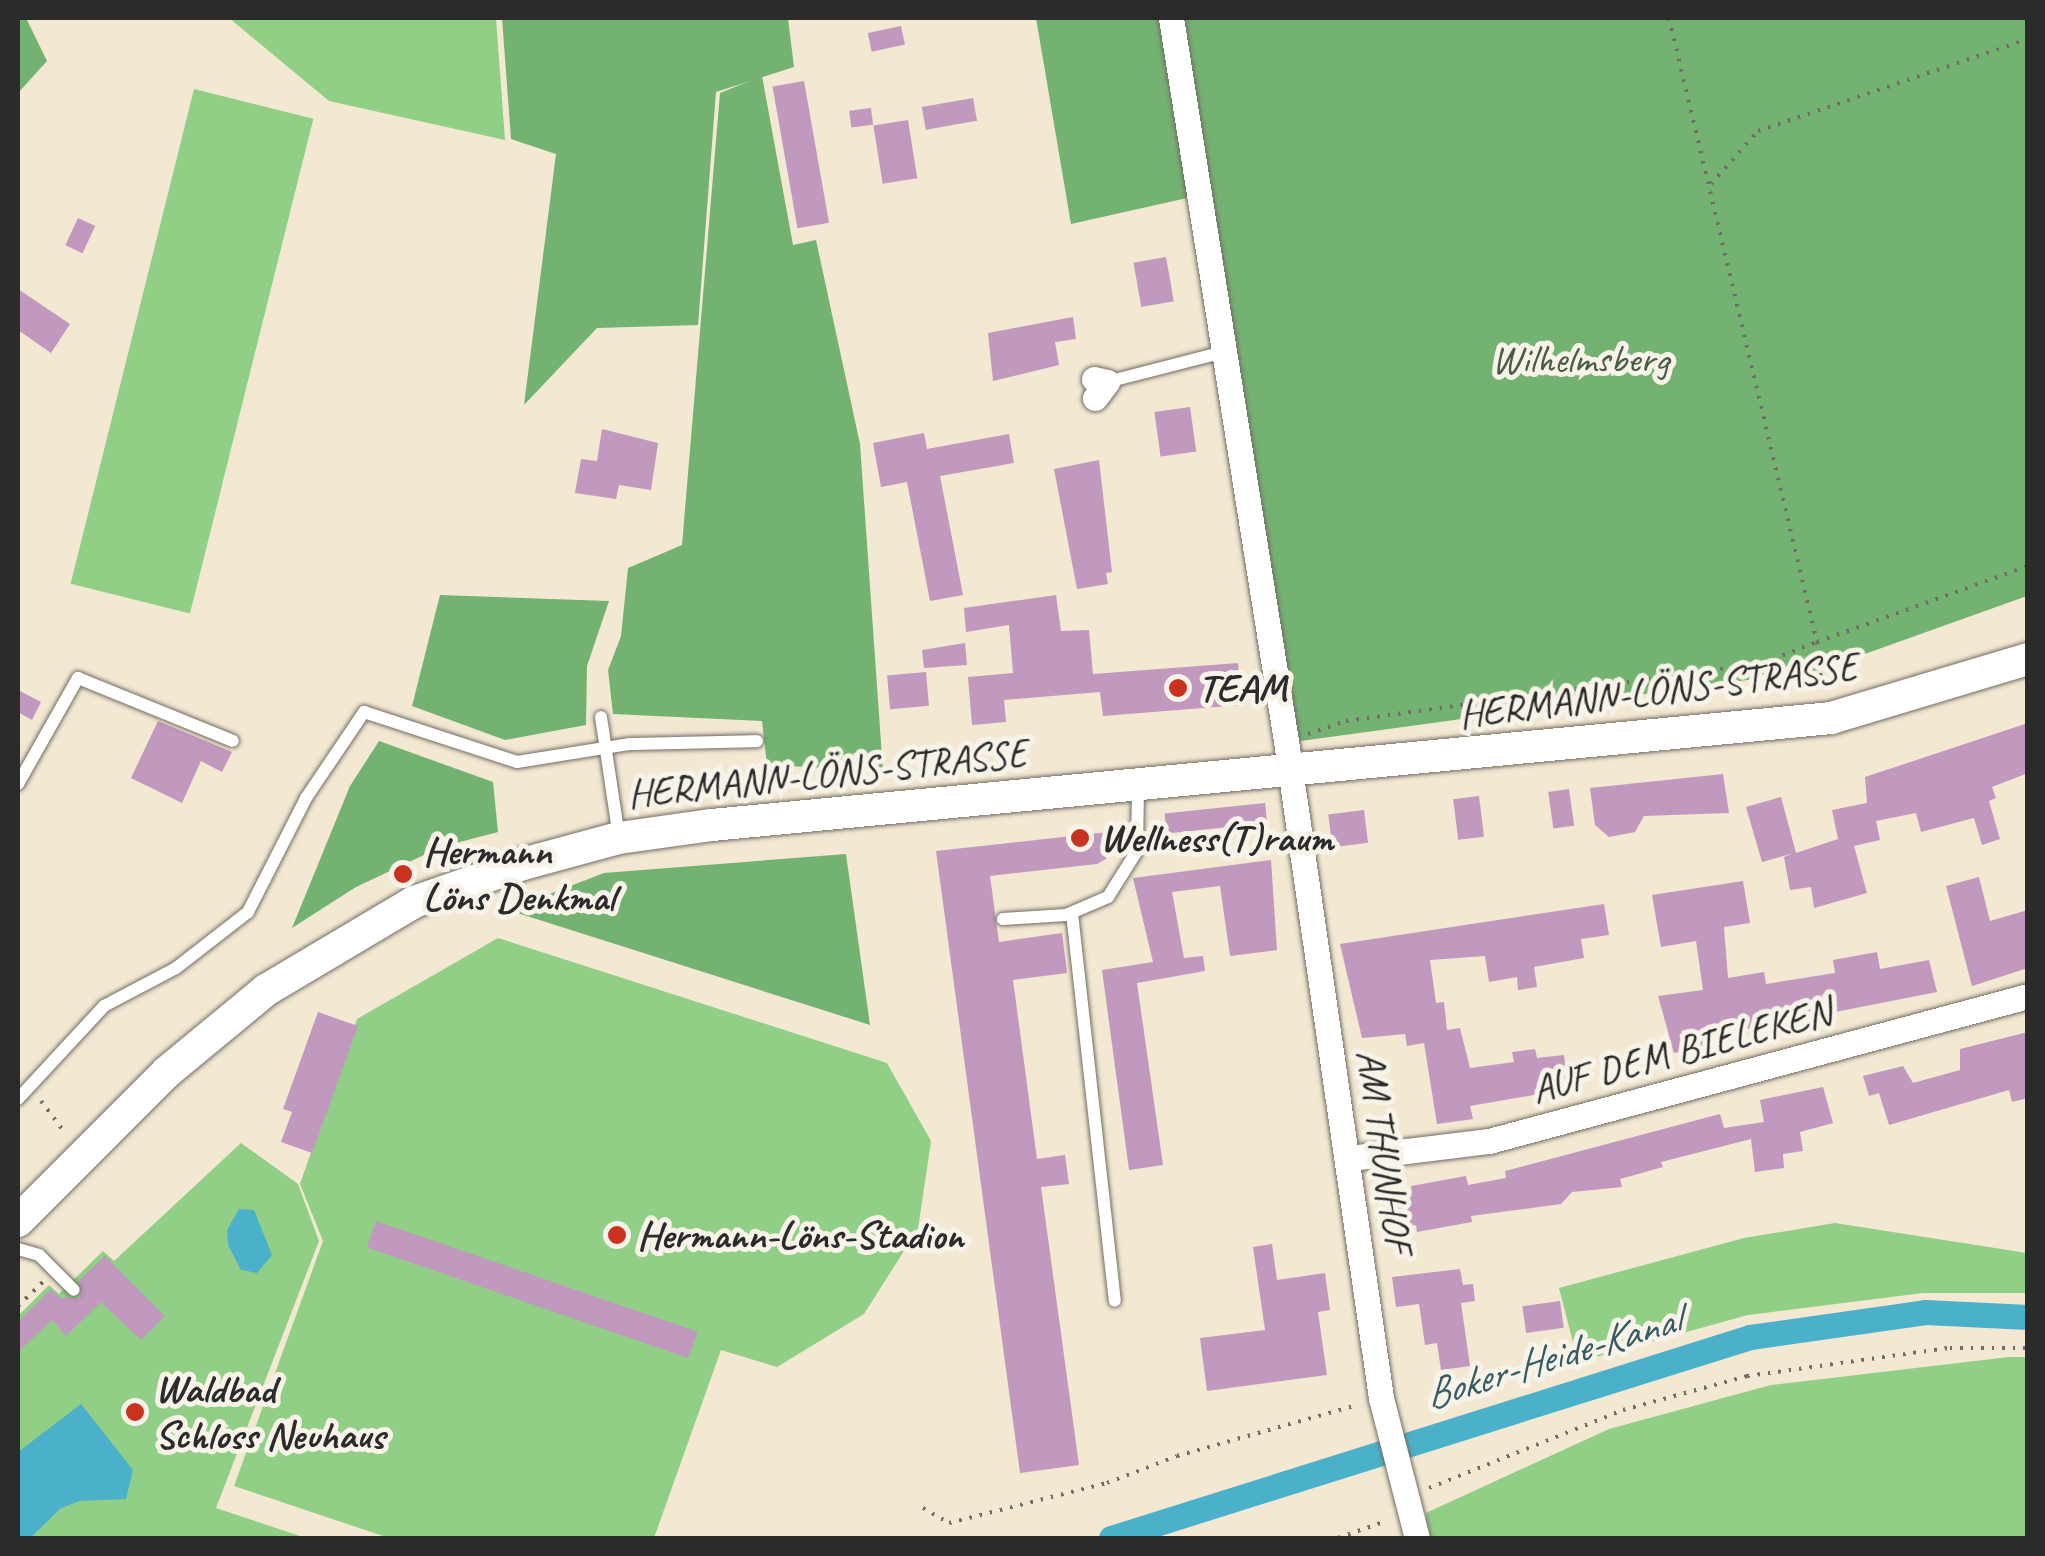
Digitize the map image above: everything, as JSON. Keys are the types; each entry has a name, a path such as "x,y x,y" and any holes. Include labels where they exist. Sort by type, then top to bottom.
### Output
{"street":[{"path":"1171,18 1220,353 1289,756"},
{"name":"HERMANN-LÖNS-STRASSE","path":"18,1221 167,1072 304,964 414,902 619,838 981,796 1138,786 1289,756 1831,718 2028,659"},
{"name":"AM THUNHOF","path":"1289,756 1350,1158 1382,1403 1417,1538"},
{"name":"AUF DEM BIELEKEN","path":"1350,1158 1489,1140 2028,996"}],"lane":[{"path":"1099,386 1220,353"},
{"path":"18,784 78,678 234,741"},
{"path":"18,1098 104,1006 176,968 248,912 306,798 364,712 517,762 608,752 629,744 757,741"},
{"path":"601,717 619,838"},
{"path":"1003,919 1072,913 1108,896 1124,877 1138,850 1138,786"},
{"path":"1072,913 1115,1301"},
{"path":"18,1249 39,1254 74,1290"}],"path":[{"path":"1669,18 1817,642 1831,718"},
{"path":"1710,184 1758,132 2028,39"},
{"path":"1289,756 1346,721 1762,664 2028,566"},
{"path":"29,1085 71,1141"},
{"path":"18,1306 54,1271"},
{"path":"1338,1538 1355,1536 1408,1492 1561,1432 1732,1380 1950,1348 2028,1348"},
{"path":"923,1508 950,1523 1106,1483 1177,1456 1382,1403"}],"green space":[{"path":"18,18 26,18 47,61 18,93"},
{"path":"229,18 496,18 505,140 329,101"},
{"path":"502,18 788,18 794,67 716,92 698,325 597,328 524,405 556,154 511,139"},
{"name":"Wilhelmsberg","path":"1036,18 2027,18 2027,596 1820,670 1293,742 1205,194 1071,224"},
{"path":"762,76 793,245 816,240 860,444 883,771 767,765 762,721 613,714 608,670 621,636 628,568 682,545 720,93"},
{"path":"194,89 313,119 190,614 71,584"},
{"path":"440,595 609,601 587,666 586,725 505,740 412,706"},
{"path":"379,741 493,782 498,832 441,847 356,887 292,928 350,786"},
{"path":"846,854 870,1025 508,910 604,873"},
{"name":"Hermann-Löns-Stadion","path":"498,938 887,1063 931,1141 918,1229 864,1314 777,1367 721,1350 654,1538 389,1538 234,1486 323,1241 300,1184 357,1019"},
{"name":"Waldbad Schloss Neuhaus","path":"241,1143 298,1184 319,1241 216,1508 306,1538 18,1538 18,1316 49,1285 59,1294 103,1251 114,1261"},
{"path":"1835,1223 2027,1253 2027,1293 1923,1293 1748,1315 1578,1362 1559,1288 1744,1238"},
{"path":"2027,1357 2027,1538 1428,1538 1426,1513 1609,1429 1771,1385"}],"water":[{"path":"239,1209 254,1210 272,1255 257,1273 241,1270 228,1245 227,1230"},
{"path":"81,1404 133,1470 126,1499 80,1501 61,1508 30,1538 18,1538 18,1452"}],"building":[{"path":"901,26 905,45 872,52 868,33"},
{"path":"804,81 829,223 797,228 772,87"},
{"path":"973,98 977,121 926,130 922,107"},
{"path":"871,108 873,125 851,128 849,111"},
{"path":"908,120 917,178 883,184 873,125"},
{"path":"78,218 95,226 83,253 65,245"},
{"path":"1166,257 1174,301 1141,307 1134,263"},
{"path":"18,289 70,324 51,353 18,330"},
{"path":"1073,317 1076,339 1055,342 1059,365 993,381 988,333"},
{"path":"1190,407 1196,452 1161,457 1154,412"},
{"path":"602,429 658,443 651,490 619,485 616,499 575,493 581,459 597,461"},
{"path":"924,433 927,449 1009,434 1014,463 940,476 963,595 930,601 907,482 881,487 873,443"},
{"path":"1099,460 1112,572 1106,573 1108,584 1077,589 1054,469"},
{"path":"1056,595 1061,631 1089,630 1093,674 1238,663 1241,705 1103,716 1100,692 1004,700 1006,722 972,725 968,677 1013,673 1009,625 966,632 964,608"},
{"path":"965,643 967,665 924,668 922,650"},
{"path":"926,672 929,706 890,709 887,675"},
{"path":"18,690 41,702 32,720 18,712"},
{"path":"158,721 232,752 222,772 201,761 182,803 131,778"},
{"path":"2028,723 2028,773 1992,787 1996,798 1989,801 2000,839 1982,845 1974,818 1921,832 1916,813 1876,821 1880,840 1854,846 1867,893 1814,908 1811,887 1790,890 1784,857 1794,853 1762,862 1746,807 1781,797 1796,853 1838,839 1832,810 1867,803 1865,777"},
{"path":"1723,774 1729,813 1644,816 1635,832 1609,837 1595,825 1590,788"},
{"path":"1569,789 1574,826 1553,829 1548,792"},
{"path":"1479,796 1484,837 1458,840 1453,799"},
{"path":"1265,803 1267,823 1167,833 1165,814"},
{"path":"1364,810 1368,843 1332,847 1328,814"},
{"path":"1108,832 1106,859 1097,864 990,876 999,942 1062,933 1067,973 1013,980 1037,1159 1065,1155 1069,1184 1041,1187 1079,1465 1020,1473 936,851"},
{"path":"1271,860 1277,950 1230,956 1220,886 1172,892 1184,958 1203,956 1205,971 1137,983 1163,1165 1129,1170 1102,970 1153,962 1133,878"},
{"path":"1979,877 1990,921 2028,910 2028,968 1972,986 1946,886"},
{"path":"1743,881 1750,923 1724,927 1728,978 1764,972 1766,984 1835,973 1833,960 1877,952 1880,969 1929,960 1937,992 1723,1034 1725,1043 1674,1053 1658,996 1703,990 1696,941 1661,947 1652,895"},
{"path":"1604,904 1609,935 1581,939 1584,958 1534,967 1537,987 1518,990 1517,977 1489,982 1485,956 1430,960 1436,1003 1444,1002 1447,1030 1460,1028 1470,1068 1514,1062 1512,1052 1535,1049 1537,1058 1564,1055 1568,1089 1470,1106 1473,1119 1437,1124 1424,1043 1407,1046 1405,1034 1362,1038 1340,944"},
{"path":"318,1012 358,1026 312,1153 281,1142 292,1112 283,1109"},
{"path":"2028,1032 2028,1098 2012,1102 2009,1090 1889,1125 1879,1093 1869,1096 1863,1076 1903,1066 1913,1083 1960,1070 1960,1049"},
{"path":"1823,1087 1833,1123 1800,1132 1803,1151 1783,1154 1784,1168 1755,1172 1751,1139 1661,1162 1663,1167 1620,1179 1622,1187 1572,1192 1561,1204 1471,1216 1472,1222 1417,1232 1416,1225 1400,1228 1394,1196 1412,1192 1411,1186 1466,1176 1468,1185 1506,1178 1505,1171 1720,1114 1724,1128 1764,1122 1760,1100"},
{"path":"376,1221 697,1332 688,1358 367,1247"},
{"path":"1272,1244 1277,1280 1325,1273 1330,1310 1318,1312 1327,1375 1207,1391 1200,1338 1265,1330 1253,1247"},
{"path":"105,1256 165,1316 141,1340 101,1302 66,1336 52,1320 18,1352 18,1322 51,1289 60,1298 80,1298 79,1280"},
{"path":"1460,1269 1463,1285 1473,1284 1475,1301 1461,1303 1470,1366 1441,1370 1437,1343 1425,1345 1419,1304 1396,1307 1392,1277"},
{"path":"1560,1301 1564,1328 1526,1333 1522,1306"}],"waterway":[{"name":"Boker-Heide-Kanal","path":"1111,1538 1750,1337 1925,1312 2028,1317"}],"place":[{"name":"TEAM","path":"1178,688"},
{"name":"Wellness(T)raum","path":"1080,838"},
{"name":"Hermann Löns Denkmal","path":"403,874"},
{"name":"Hermann-Löns-Stadion","path":"617,1235"},
{"name":"Waldbad Schloss Neuhaus","path":"135,1412"}]}
